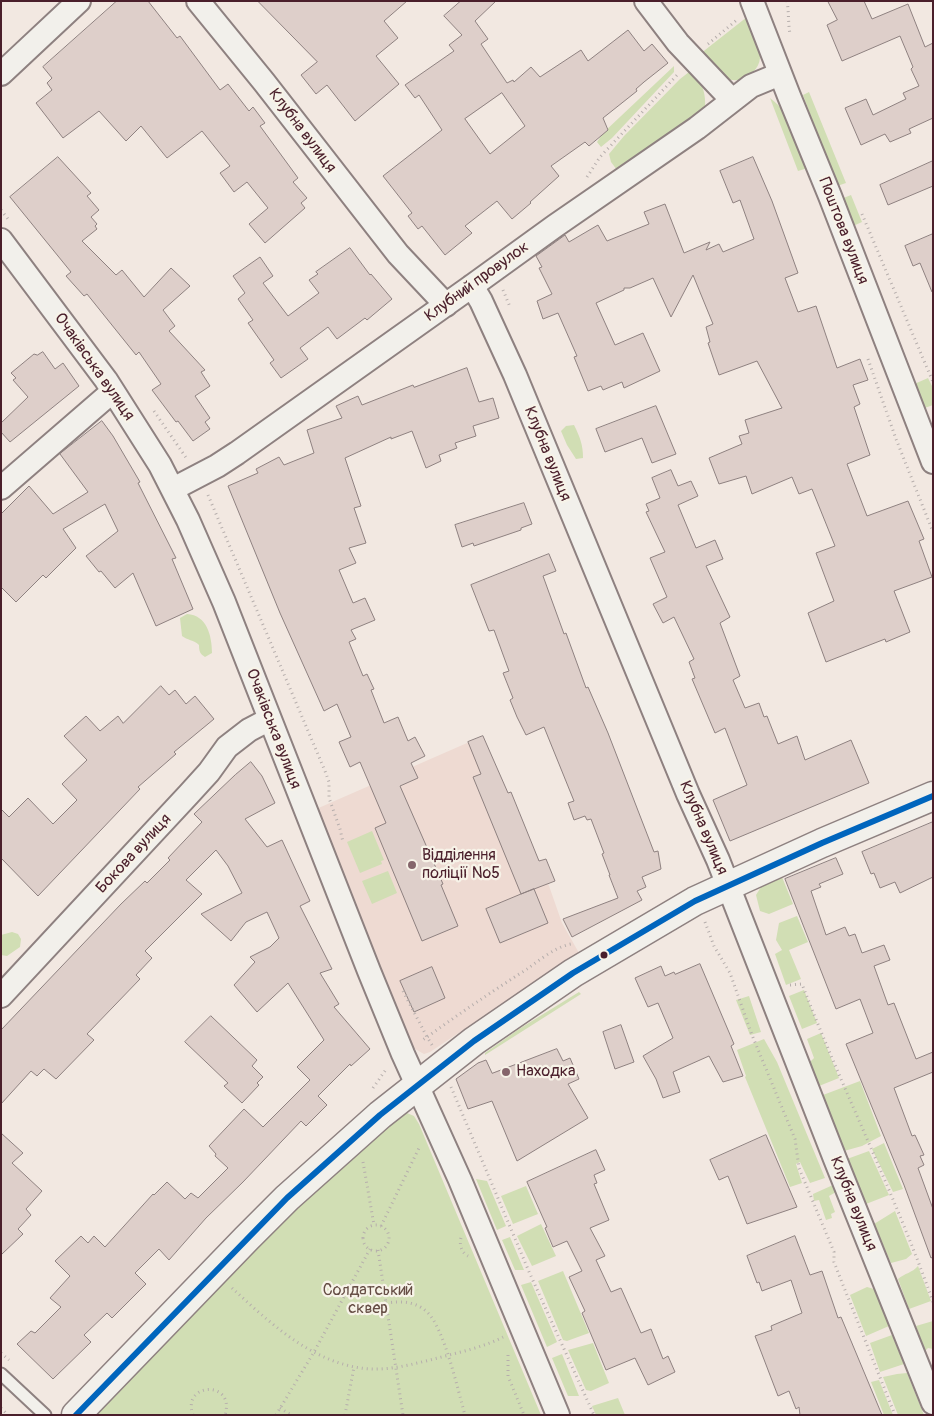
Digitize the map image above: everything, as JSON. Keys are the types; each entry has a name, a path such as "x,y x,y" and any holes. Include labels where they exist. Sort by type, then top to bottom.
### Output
{"highway":[{"path":"76,1415 246,1239 323,1165 417,1085 474,1041 573,973 695,902 732,895 933,796"}],"street":[{"path":"1,74 79,1"},
{"name":"Клубна вулиця","path":"198,1 264,82 398,254 446,305"},
{"path":"646,1 692,59 732,100"},
{"name":"Поштова вулиця","path":"748,8 780,74 830,196 933,462"},
{"name":"Клубний провулок","path":"173,488 217,466 237,453 697,128 752,86 780,74"},
{"name":"Очаківська вулиця","path":"1,240 113,391 173,488 224,602 327,868 392,1061 417,1085 460,1180 558,1415"},
{"name":"Клубна вулиця","path":"472,286 481,301 516,378 659,725 732,895 916,1364 933,1402"},
{"path":"1,488 113,391"},
{"name":"Бокова вулиця","path":"1,996 209,772 227,747 248,730 270,719"}],"lane":[{"path":"1,1374 44,1415"}],"path":[{"path":"583,207 584,186 590,171 600,157 700,50 748,8"},
{"path":"732,895 703,917 714,946 730,972 752,1035 795,1139 799,1168 834,1252 834,1262 895,1415"},
{"path":"372,1091 392,1061 427,1037 400,984"},
{"path":"784,986 802,984 870,1148 894,1199 933,1302"},
{"path":"451,1085 527,1265 594,1415"},
{"path":"416,1140 420,1148 425,1152"},
{"path":"382,1226 420,1148"},
{"path":"363,1156 374,1225"},
{"path":"374,1225 382,1226 387,1230 389,1240 384,1248 378,1250 370,1249 364,1241 364,1234 368,1228 374,1225"},
{"path":"461,1238 460,1243 464,1254 470,1257"},
{"path":"276,1415 314,1352 370,1249"},
{"path":"378,1250 403,1415"},
{"path":"227,1284 284,1332 314,1352 328,1359 354,1367 372,1369 396,1367 476,1348 503,1338"},
{"path":"386,1303 410,1302 426,1311 433,1319 448,1355 466,1415"},
{"path":"500,1329 506,1343"},
{"path":"508,1348 508,1376 524,1415"},
{"path":"345,1415 354,1367"},
{"path":"193,1415 192,1403 195,1396 202,1390 210,1389 218,1391 224,1397 227,1406 225,1415"},
{"path":"1,1408 8,1415"},
{"path":"280,1408 291,1415"}],"shaded area":[{"path":"483,736 511,802 514,801 548,883 562,923 579,953 430,1052 424,1054 415,1049 408,1039 314,810"}],"green space":[{"path":"747,17 760,50 758,66 753,72 742,79 730,80 719,73 700,54"},
{"path":"674,66 674,72 612,138 601,147 597,142 603,133"},
{"path":"689,72 695,73 702,86 705,109 620,174 611,162 609,154 624,136"},
{"path":"809,92 846,183 837,186 803,95"},
{"path":"770,98 784,112 789,121 798,139 808,168 798,171"},
{"path":"851,195 862,222 851,227 841,199"},
{"path":"928,378 933,388 933,405 922,409 912,385"},
{"path":"574,425 581,441 583,458 576,459 561,431 566,426"},
{"path":"187,614 199,618 207,628 211,640 212,653 205,657 200,652 199,645 182,636 180,618"},
{"path":"372,831 384,860 381,861 382,864 360,873 347,842"},
{"path":"388,871 397,893 372,904 362,881"},
{"path":"782,877 793,904 769,914 760,911 756,895 761,887"},
{"path":"797,916 808,942 789,950 801,979 786,985 775,954 782,950 776,940 779,923"},
{"path":"12,932 18,934 21,939 20,947 7,956 1,955 1,935"},
{"path":"804,990 817,1023 802,1029 789,996"},
{"path":"579,992 581,994 485,1055 485,1053 519,1029"},
{"path":"749,996 761,1032 750,1035 736,1000"},
{"path":"821,1033 839,1078 819,1086 810,1062 814,1058 807,1039"},
{"path":"764,1039 777,1062 825,1178 810,1183 800,1162 796,1164 802,1183 790,1187 745,1077 737,1050"},
{"path":"860,1081 881,1136 862,1146 844,1151 823,1095"},
{"name":"Солдатський сквер","path":"407,1113 414,1116 419,1124 541,1415 96,1415 289,1215 358,1153"},
{"path":"884,1143 903,1189 893,1192 872,1149"},
{"path":"869,1151 889,1195 866,1204 847,1159"},
{"path":"476,1179 487,1181 506,1226 497,1230"},
{"path":"833,1185 836,1192 829,1196 835,1212 831,1214 832,1218 826,1220 819,1200 814,1201 813,1194"},
{"path":"526,1186 538,1214 513,1224 501,1196"},
{"path":"895,1211 912,1254 906,1259 891,1263 874,1224"},
{"path":"541,1224 556,1256 532,1266 517,1236"},
{"path":"510,1237 524,1270 515,1270 502,1240"},
{"path":"918,1266 931,1301 909,1309 898,1279"},
{"path":"563,1271 589,1333 567,1341 563,1340 538,1281"},
{"path":"531,1282 557,1342 547,1347 521,1285"},
{"path":"867,1287 874,1289 889,1326 866,1336 850,1295"},
{"path":"933,1321 933,1349 928,1348 925,1351 916,1326"},
{"path":"892,1335 904,1364 880,1372 870,1343"},
{"path":"593,1343 609,1383 591,1391 586,1390 568,1350"},
{"path":"562,1354 579,1396 568,1396 552,1358"},
{"path":"907,1373 924,1415 898,1415 883,1377"},
{"path":"879,1380 893,1415 884,1415 871,1382"},
{"path":"618,1398 625,1415 596,1415 592,1406"}],"building":[{"path":"117,1 148,1 177,38 180,36 220,90 228,84 249,111 253,107 265,123 260,126 298,178 293,182 307,198 301,203 305,208 265,243 249,224 268,208 247,182 234,192 220,173 230,166 202,131 167,158 141,126 126,141 99,111 63,138 36,103 52,90 47,83 52,78 43,67"},
{"path":"258,1 407,1 384,21 398,38 376,56 399,84 355,121 327,85 316,94 301,75 317,62"},
{"path":"461,1 496,1 475,21 488,39 481,44 507,83 513,80 514,82 531,67 540,77 581,50 588,61 628,30 644,51 652,44 668,63 603,118 608,130 589,146 585,142 551,166 559,176 531,203 512,219 497,201 465,226 472,233 445,255 422,226 418,229 408,216 412,213 383,176 442,130 419,95 415,98 405,85 454,51 449,45 462,35 444,16","holes":["502,93 525,126 490,154 465,119"]},
{"path":"828,1 864,1 872,19 908,4 925,47 933,43 933,118 909,129 911,133 890,142 885,134 861,145 845,108 866,99 873,115 906,99 903,93 919,86 900,36 842,61 827,25 837,20"},
{"path":"58,157 91,193 87,196 99,210 91,217 97,224 95,226 97,229 82,241 116,275 122,270 144,297 171,268 190,286 163,310 175,326 169,331 205,370 201,372 210,386 195,396 210,418 205,422 210,429 193,441 152,390 161,384 139,352 136,355 87,294 84,296 66,276 71,272 10,197"},
{"path":"753,157 772,201 798,273 785,278 798,312 816,306 837,368 860,359 868,380 853,385 860,404 854,407 870,455 847,464 867,516 908,501 924,539 919,541 932,577 894,591 910,632 886,642 885,639 826,662 808,613 834,601 816,553 835,546 812,489 799,494 792,477 752,494 746,476 719,484 709,458 742,444 739,436 749,433 745,420 782,408 757,361 719,375 708,343 710,342 706,327 713,324 693,275 671,317 653,278 630,288 624,288 624,290 596,303 615,345 643,333 660,371 624,388 622,382 603,390 601,386 588,391 574,357 577,356 558,313 543,319 537,301 552,294 539,268 542,267 536,256 565,235 569,242 598,225 607,241 649,224 644,212 665,204 684,253 710,242 706,250 719,244 723,252 754,239 740,200 733,203 720,171"},
{"path":"933,161 933,186 888,205 880,185"},
{"path":"933,234 932,292 920,263 913,266 905,246"},
{"path":"350,248 370,275 392,299 367,320 365,318 337,339 328,327 300,348 308,359 281,378 270,363 274,360 248,323 253,320 238,299 245,293 233,276 260,257 273,276 263,283 288,316 319,293 309,280 318,274 316,272"},
{"path":"43,352 55,369 63,363 79,386 10,442 1,432 1,423 28,397 13,380 16,378 11,373 34,354 37,355"},
{"path":"467,368 479,402 493,398 499,418 473,426 476,436 455,443 457,448 439,455 441,461 426,468 412,431 391,439 391,437 345,458 361,506 354,508 366,543 349,548 356,563 339,570 353,603 365,598 375,620 351,630 356,639 349,642 363,676 367,674 374,689 371,690 384,723 398,717 408,741 415,737 425,756 411,763 418,778 400,786 443,884 441,885 458,926 422,941 375,828 386,823 360,762 350,767 339,742 351,737 337,704 324,711 280,613 228,486 258,473 256,469 279,457 284,465 314,453 307,430 342,418 336,406 358,396 362,405 413,385 414,387"},
{"path":"656,406 676,454 652,463 642,438 605,452 596,429"},
{"path":"102,421 140,482 138,483 176,558 172,559 193,609 156,626 133,573 115,588 86,556 118,531 105,504 63,529 76,548 46,578 43,575 16,602 1,587 1,514 29,486 53,514 88,492 60,454"},
{"path":"671,470 678,486 691,481 698,496 678,505 696,548 715,540 723,559 706,566 730,617 720,623 740,676 733,680 745,708 759,703 764,717 767,716 778,744 797,736 805,760 851,740 869,783 730,841 713,800 747,785 725,728 715,733 692,679 695,678 689,662 694,659 674,617 663,623 653,604 667,597 650,558 665,552 646,512 649,511 646,504 660,498 652,478"},
{"path":"524,503 532,524 521,528 521,530 474,546 473,543 462,547 455,525"},
{"path":"549,554 556,571 543,576 564,634 566,633 586,688 588,687 608,733 654,852 658,851 661,869 642,877 646,887 637,891 642,900 572,937 563,919 618,898 591,819 587,820 585,816 574,820 568,803 574,801 544,727 526,735 517,717 510,700 513,698 503,673 509,671 494,630 489,631 471,585"},
{"path":"161,686 169,695 175,690 186,704 195,696 214,719 174,752 176,754 138,787 140,789 38,896 1,858 1,809 9,817 28,798 53,824 77,800 62,784 87,760 64,736 86,716 100,731 118,716 123,723"},
{"path":"483,736 508,793 511,792 539,861 546,859 555,881 521,894 473,777 481,774 468,742"},
{"path":"251,762 262,776 275,803 245,819 267,847 282,840 310,901 300,906 332,969 320,973 339,1004 334,1007 370,1049 351,1066 350,1064 318,1096 327,1105 306,1126 301,1121 206,1218 169,1260 159,1249 135,1273 146,1284 112,1318 107,1313 84,1335 91,1342 53,1379 17,1344 31,1331 35,1333 61,1307 50,1298 70,1276 55,1261 81,1236 88,1243 94,1236 105,1247 153,1194 167,1182 185,1199 191,1193 198,1198 228,1168 215,1156 216,1154 209,1146 244,1109 263,1127 310,1080 297,1067 324,1040 288,983 257,1012 234,985 255,962 250,957 270,947 279,938 267,912 246,922 231,941 201,914 242,893 228,866 216,850 186,880 202,894 145,951 152,958 136,975 140,979 87,1034 94,1040 56,1079 44,1069 37,1076 31,1071 1,1104 1,1030 121,904 145,881 147,883 170,860 168,858 202,822 194,814"},
{"path":"933,822 933,877 900,893 895,882 880,888 874,873 871,874 862,852"},
{"path":"836,858 843,874 819,884 821,887 811,891 826,935 845,927 849,936 855,934 862,953 884,945 890,960 874,966 888,1005 894,1003 916,1059 933,1052 933,1072 894,1088 912,1136 915,1135 924,1155 920,1156 924,1165 918,1168 933,1209 933,1257 931,1258 904,1185 846,1044 873,1033 860,999 836,1009 785,879"},
{"path":"534,889 548,923 500,943 486,909"},
{"path":"700,964 734,1044 731,1046 743,1076 723,1082 709,1056 673,1072 680,1092 663,1098 656,1079 643,1056 673,1038 658,1003 648,1007 635,978 661,966 665,976"},
{"path":"432,967 445,998 414,1012 400,981"},
{"path":"211,1016 257,1060 252,1066 263,1077 257,1083 259,1085 242,1103 224,1086 228,1083 185,1042"},
{"path":"621,1025 634,1062 615,1069 603,1032"},
{"path":"557,1049 563,1061 570,1058 579,1079 568,1084 588,1118 517,1161 492,1101 468,1109 456,1079 478,1063 486,1060 492,1073"},
{"path":"1,1133 23,1153 12,1163 42,1191 26,1209 31,1215 18,1229 23,1234 1,1255"},
{"path":"766,1135 797,1207 747,1224 728,1176 719,1180 710,1160"},
{"path":"596,1150 605,1170 594,1175 597,1183 594,1184 609,1220 590,1228 605,1256 596,1260 611,1292 621,1288 641,1333 651,1329 663,1359 668,1356 675,1372 648,1385 635,1358 606,1370 582,1313 585,1311 569,1277 582,1271 567,1241 553,1247 545,1228 547,1227 527,1182"},
{"path":"795,1236 810,1275 822,1271 838,1318 841,1317 882,1415 800,1415 799,1407 796,1409 789,1391 778,1396 755,1336 772,1330 771,1326 802,1313 791,1280 762,1291 747,1256"}],"transit line":[{"path":"76,1415 287,1198 380,1115 474,1041 573,973 695,901 822,843 933,796"}],"place":[{"name":"Відділення поліції №5","path":"412,865"},
{"name":"Находка","path":"506,1072"}]}
